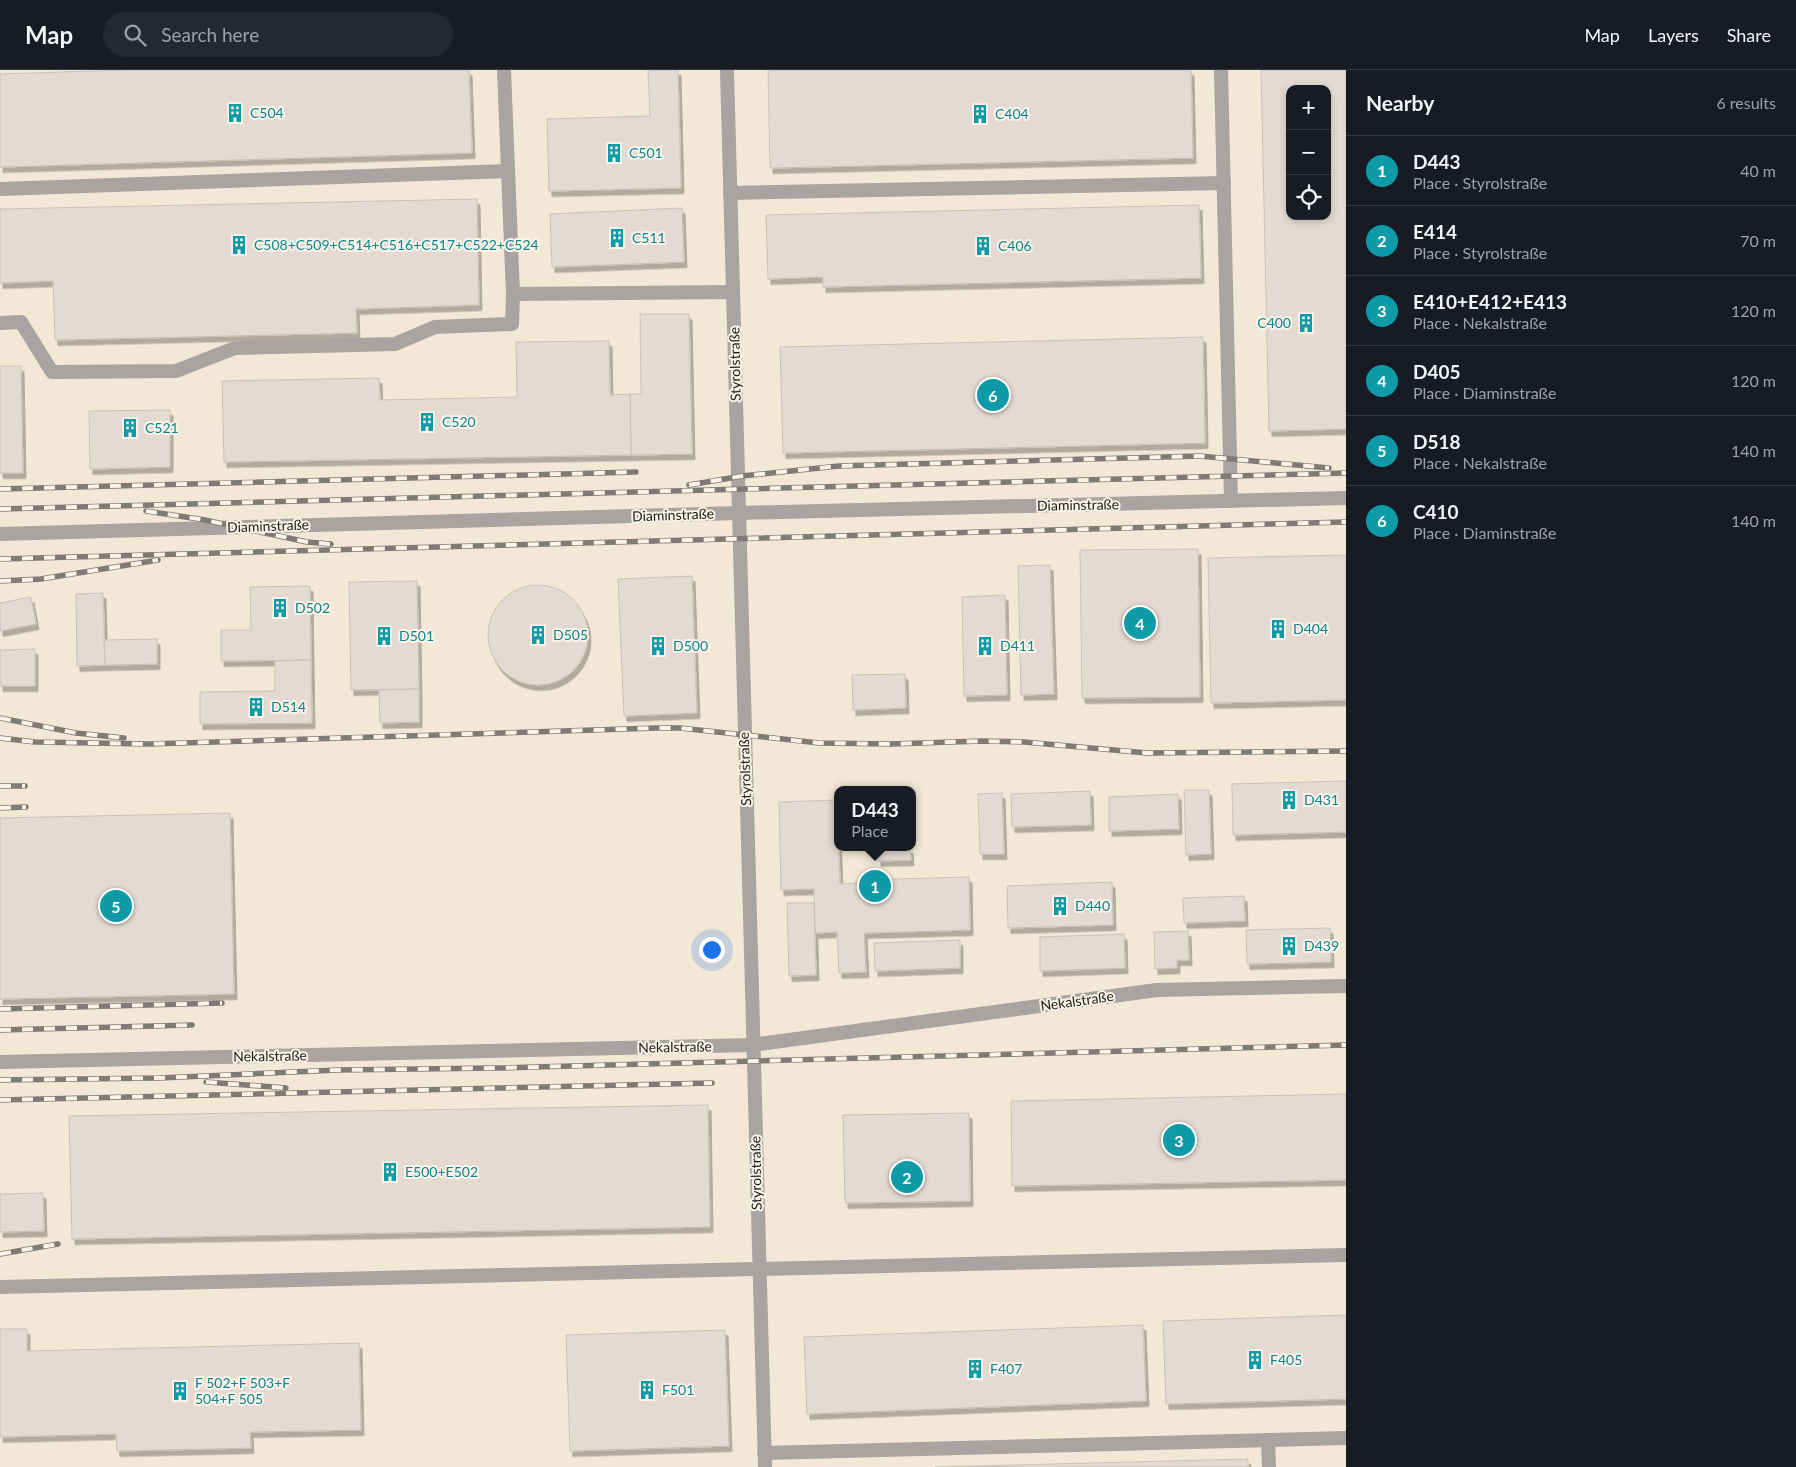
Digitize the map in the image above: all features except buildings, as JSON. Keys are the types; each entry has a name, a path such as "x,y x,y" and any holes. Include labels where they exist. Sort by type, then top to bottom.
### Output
{"street":[{"path":"0,323 21,322 52,372 176,371 235,348 395,344 435,327 512,324 513,294 504,70"},
{"name":"Styrolstraße","path":"727,70 758,1269 765,1460"},
{"path":"1221,70 1231,501"},
{"path":"0,189 508,172"},
{"path":"730,193 1224,183"},
{"path":"513,294 733,292"},
{"name":"Diaminstraße","path":"0,534 1346,498"},
{"name":"Nekalstraße","path":"0,1062 752,1045 1157,990 1346,986"},
{"path":"0,1287 1346,1255"},
{"path":"765,1460 1346,1438"},
{"path":"1268,1440 1269,1467"}],"shaded area":[{"path":"0,70 1346,70 1346,1467 0,1467"}],"railway":[{"path":"689,485 742,476 839,466 1200,456 1329,468"},
{"path":"0,489 636,472"},
{"path":"0,509 1346,473"},
{"path":"146,511 205,520 307,542 331,544"},
{"path":"0,559 1346,522"},
{"path":"0,581 41,579 158,560"},
{"path":"0,718 76,733 124,738"},
{"path":"0,738 35,742 149,744 680,728 819,743 1024,742 1147,753 1346,751"},
{"path":"0,786 25,786"},
{"path":"0,808 26,807"},
{"path":"0,1009 222,1003"},
{"path":"0,1030 192,1025"},
{"path":"0,1080 159,1078 338,1070 498,1068 1346,1045"},
{"path":"206,1082 286,1088"},
{"path":"0,1100 712,1083"},
{"path":"0,1254 58,1244"}],"place":[{"name":"C504","path":"235,113"},
{"name":"C404","path":"980,114"},
{"name":"C501","path":"614,153"},
{"name":"C511","path":"617,238"},
{"name":"C508+C509+C514+C516+C517+C522+C524","path":"239,245"},
{"name":"C406","path":"983,246"},
{"name":"C400","path":"1306,323"},
{"name":"C410","path":"993,395"},
{"name":"C520","path":"427,422"},
{"name":"C521","path":"130,428"},
{"name":"D502","path":"280,608"},
{"name":"D405","path":"1140,623"},
{"name":"D404","path":"1278,629"},
{"name":"D505","path":"538,635"},
{"name":"D501","path":"384,636"},
{"name":"D500","path":"658,646"},
{"name":"D411","path":"985,646"},
{"name":"D514","path":"256,707"},
{"name":"D431","path":"1289,800"},
{"name":"D443","path":"875,886"},
{"name":"D518","path":"116,906"},
{"name":"D440","path":"1060,906"},
{"name":"D439","path":"1289,946"},
{"name":"E410+E412+E413","path":"1179,1140"},
{"name":"E500+E502","path":"390,1172"},
{"name":"E414","path":"907,1177"},
{"name":"F405","path":"1255,1360"},
{"name":"F407","path":"975,1369"},
{"name":"F501","path":"647,1390"},
{"name":"F 502+F 503+F 504+F 505","path":"180,1391"}]}
